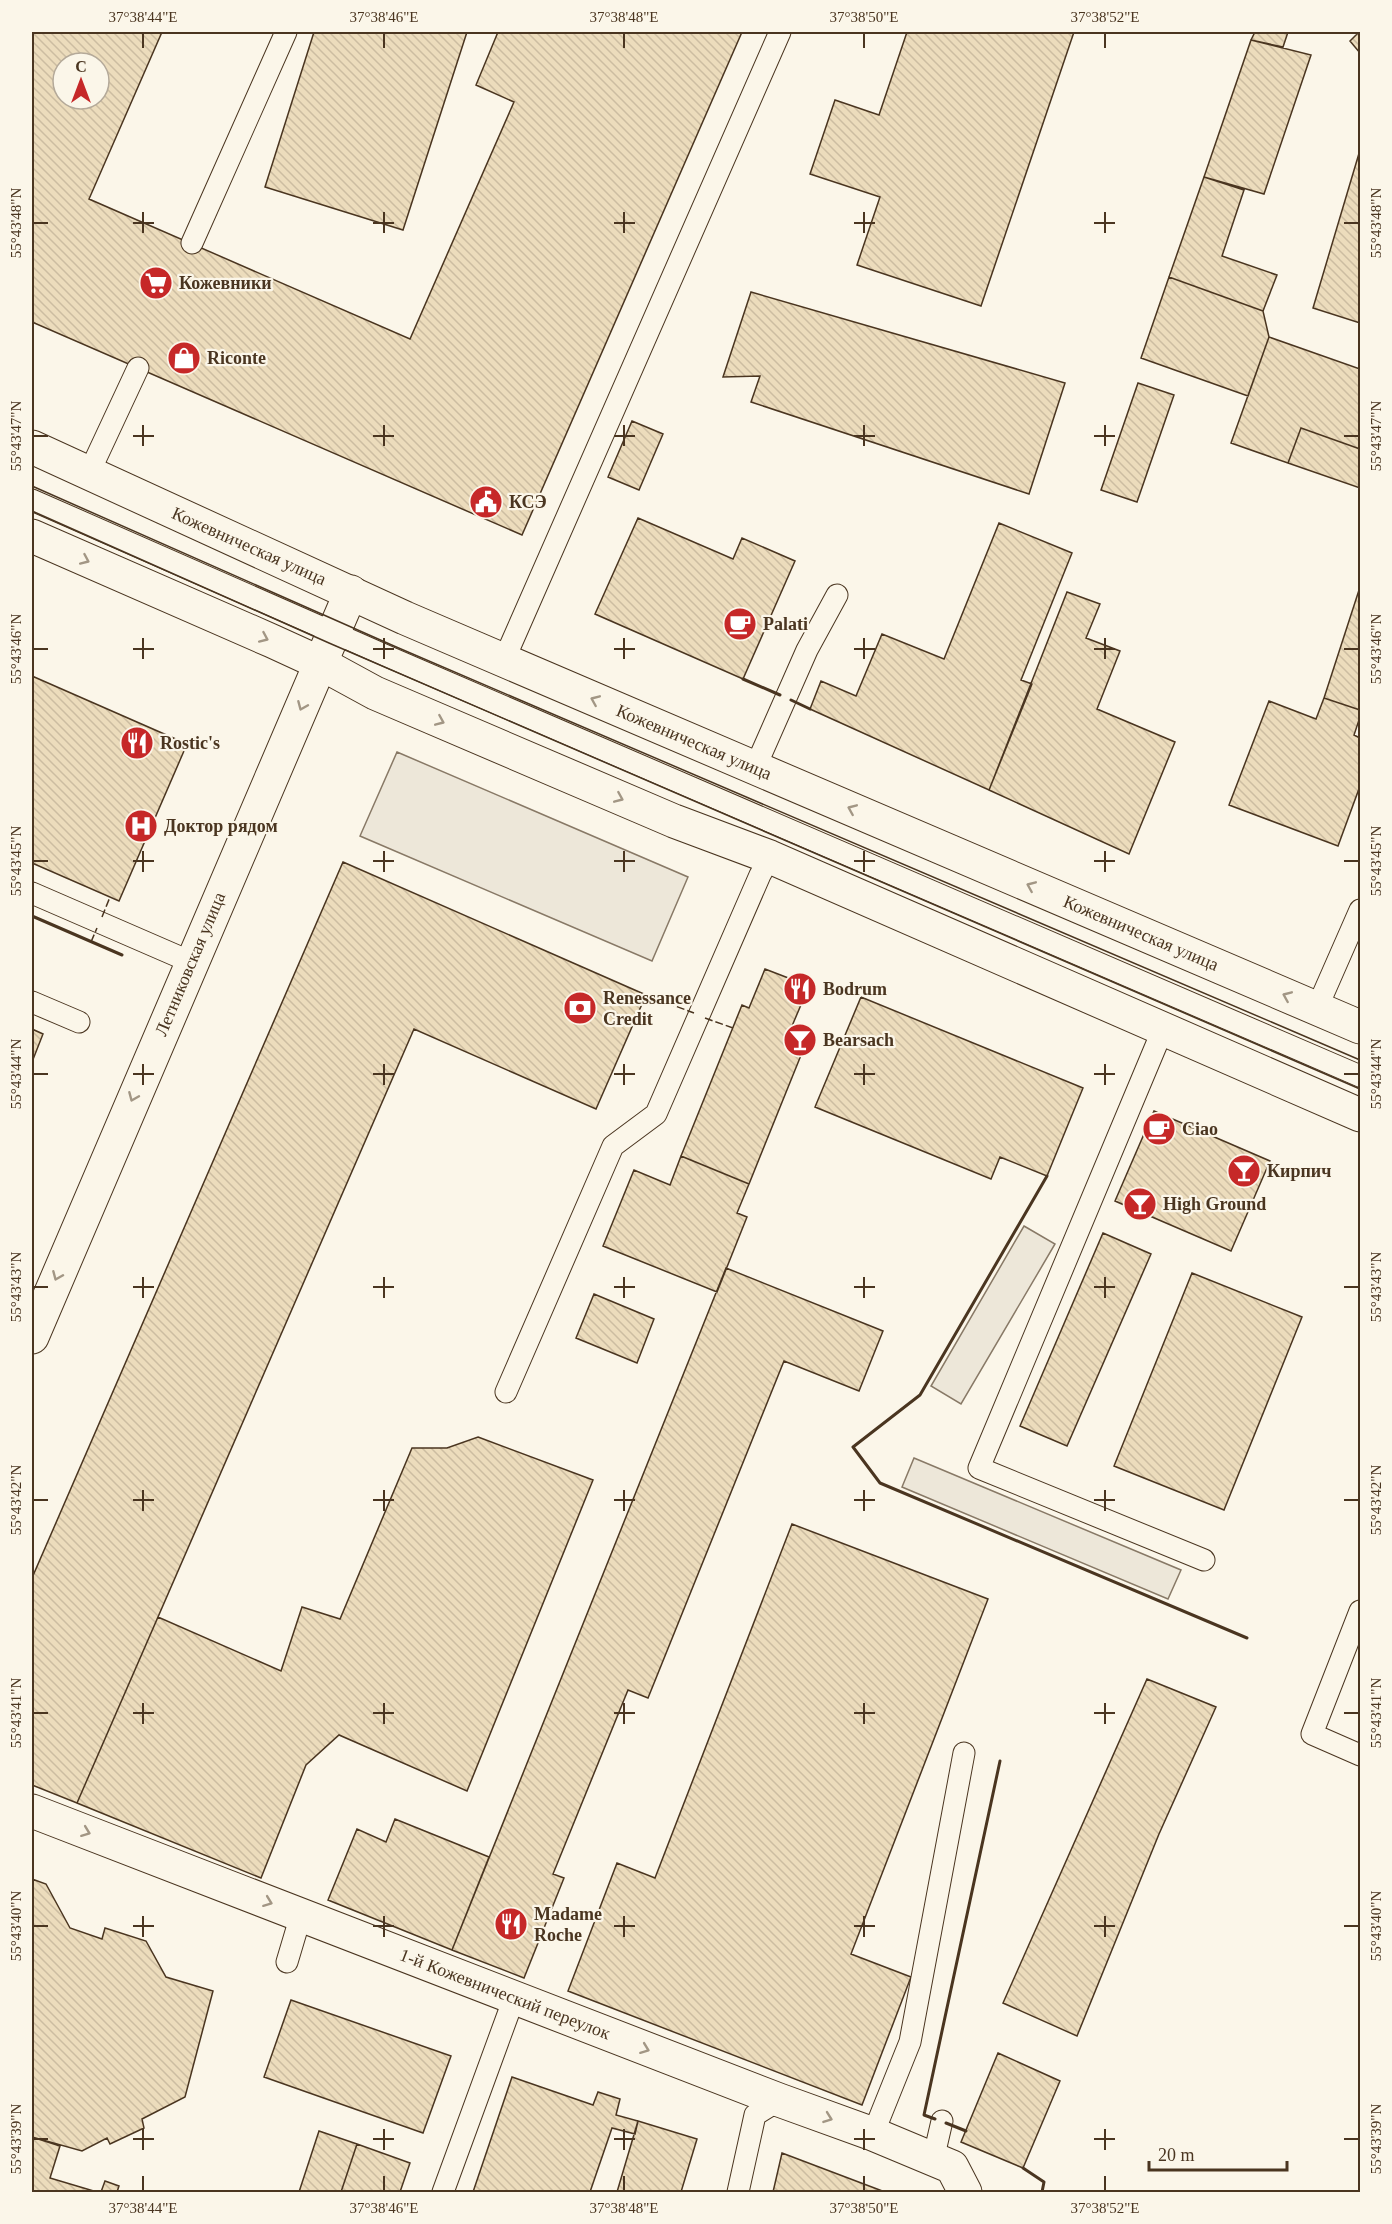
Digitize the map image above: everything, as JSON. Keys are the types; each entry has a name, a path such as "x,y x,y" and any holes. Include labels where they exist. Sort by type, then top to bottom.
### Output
{"main road":[{"name":"Кожевническая улица","path":"32,447 504,660 1360,1027"},
{"path":"32,537 320,663 375,693 674,821 770,857 1360,1115"},
{"name":"Летниковская улица","path":"32,1336 351,592"},
{"name":"1-й Кожевнический переулок","path":"32,1810 514,1998 873,2134 952,2168 965,2193"}],"lane":[{"path":"192,243 286,32"},
{"path":"504,660 780,32"},
{"path":"89,473 138,368"},
{"path":"32,500 333,633 1360,1076"},
{"path":"755,768 807,650 837,595"},
{"path":"506,1392 613,1146 656,1114 770,857"},
{"path":"32,893 191,962"},
{"path":"1317,1008 1360,910"},
{"path":"32,1002 79,1022"},
{"path":"1163,1029 979,1468 1204,1560"},
{"path":"1360,1611 1312,1734 1360,1755"},
{"path":"873,2134 910,2042 964,1754"},
{"path":"287,1962 301,1915"},
{"path":"443,2193 514,1998"},
{"path":"738,2193 755,2115 779,2100"},
{"path":"933,2160 942,2121"}],"shaded area":[{"path":"397,752 688,877 652,961 360,836"},
{"path":"1024,1226 1055,1244 961,1404 931,1386"},
{"path":"914,1458 1181,1570 1168,1599 902,1487"}],"building":[{"name":"Кожевники","path":"32,32 162,32 89,199 410,339 514,102 476,85 498,32 742,32 522,535 32,322"},
{"path":"314,32 467,32 403,230 265,187"},
{"path":"907,32 1074,32 981,306 857,265 880,197 810,174 835,100 879,115"},
{"path":"1255,32 1288,32 1283,47 1251,40"},
{"path":"1355,32 1360,32 1360,53 1350,41 1357,34"},
{"path":"1251,40 1311,55 1264,194 1204,177"},
{"path":"1360,150 1360,323 1313,308"},
{"path":"1204,177 1244,190 1222,256 1277,275 1263,311 1169,277"},
{"path":"1169,277 1263,311 1269,337 1248,396 1141,358"},
{"path":"751,292 1065,383 1029,494 751,402 760,376 723,377"},
{"path":"1269,337 1360,369 1360,449 1301,428 1288,463 1231,443"},
{"path":"1138,383 1174,395 1137,502 1101,490"},
{"path":"632,421 663,434 639,490 608,477"},
{"path":"1301,428 1360,449 1360,488 1288,463"},
{"path":"638,518 733,559 742,538 795,561 743,679 595,614"},
{"path":"999,523 1072,553 1021,680 1032,684 989,790 810,709 821,681 856,696 882,634 944,659"},
{"path":"1360,587 1360,710 1324,698"},
{"path":"1067,592 1100,604 1086,638 1120,651 1097,709 1175,742 1129,854 989,790"},
{"path":"32,676 187,744 119,901 32,863"},
{"path":"1324,698 1360,710 1354,735 1360,738 1360,786 1338,846 1229,805 1269,701 1316,719"},
{"path":"343,862 646,995 596,1109 414,1029 77,1803 32,1785 32,1578"},
{"path":"765,969 809,986 792,1026 810,1033 749,1184 681,1156 742,1005 749,1008"},
{"path":"861,997 1083,1088 1047,1176 1000,1157 991,1179 815,1107"},
{"path":"32,1029 43,1034 32,1062"},
{"path":"1154,1111 1270,1161 1231,1251 1115,1201"},
{"path":"681,1156 749,1184 737,1213 747,1217 717,1292 603,1246 634,1170 670,1185"},
{"path":"1103,1233 1151,1254 1067,1446 1020,1426"},
{"path":"726,1268 883,1331 859,1391 784,1361 648,1698 628,1690 553,1874 564,1878 524,1978 452,1950"},
{"path":"1192,1273 1302,1317 1224,1510 1114,1466"},
{"path":"594,1294 654,1319 637,1363 576,1338"},
{"path":"478,1437 593,1480 467,1791 339,1735 306,1765 261,1878 77,1803 158,1617 281,1671 302,1607 340,1619 412,1448 447,1448"},
{"path":"792,1524 988,1599 851,1954 911,1977 862,2105 568,1991 617,1863 655,1878"},
{"path":"1147,1679 1216,1707 1159,1834 1077,2036 1003,2003"},
{"path":"395,1819 489,1857 452,1950 328,1900 357,1829 386,1842"},
{"path":"32,1879 46,1884 70,1928 102,1939 105,1928 146,1941 166,1977 213,1991 185,2097 142,2119 144,2128 110,2144 107,2138 82,2151 32,2137"},
{"path":"291,2000 451,2056 423,2133 264,2077"},
{"path":"998,2053 1060,2081 1023,2168 961,2142"},
{"path":"512,2077 593,2105 598,2092 620,2099 616,2115 638,2121 635,2134 612,2128 590,2192 473,2192"},
{"path":"638,2121 697,2139 681,2192 617,2192"},
{"path":"319,2131 357,2144 341,2192 299,2192"},
{"path":"32,2137 60,2146 50,2178 97,2192 32,2192"},
{"path":"357,2144 410,2163 400,2192 341,2192"},
{"path":"782,2153 885,2192 773,2192"},
{"path":"105,2181 119,2186 117,2192 101,2192"}],"tram line":[{"path":"32,486 394,646 1360,1060"},
{"path":"32,511 329,643 1360,1089"}],"fence":[{"path":"102,917 110,897"},
{"path":"91,942 97,928"},
{"path":"646,995 694,1013"},
{"path":"705,1018 733,1028"}],"wall":[{"path":"743,679 780,695"},
{"path":"791,700 810,709"},
{"path":"32,916 122,955"},
{"path":"1047,1176 920,1395 853,1447 880,1483 1247,1638"},
{"path":"935,2119 924,2115 1000,1761"},
{"path":"946,2123 966,2131"},
{"path":"1023,2168 1044,2182 1042,2192"}],"place":[{"name":"Кожевники","path":"156,283"},
{"name":"Riconte","path":"184,358"},
{"name":"КСЭ","path":"486,502"},
{"name":"Palati","path":"740,624"},
{"name":"Rostic's","path":"137,743"},
{"name":"Доктор рядом","path":"141,826"},
{"name":"Bodrum","path":"800,989"},
{"name":"Renessance Credit","path":"580,1008"},
{"name":"Bearsach","path":"800,1040"},
{"name":"Ciao","path":"1159,1129"},
{"name":"Кирпич","path":"1244,1171"},
{"name":"High Ground","path":"1140,1204"},
{"name":"Madame Roche","path":"511,1924"}]}
